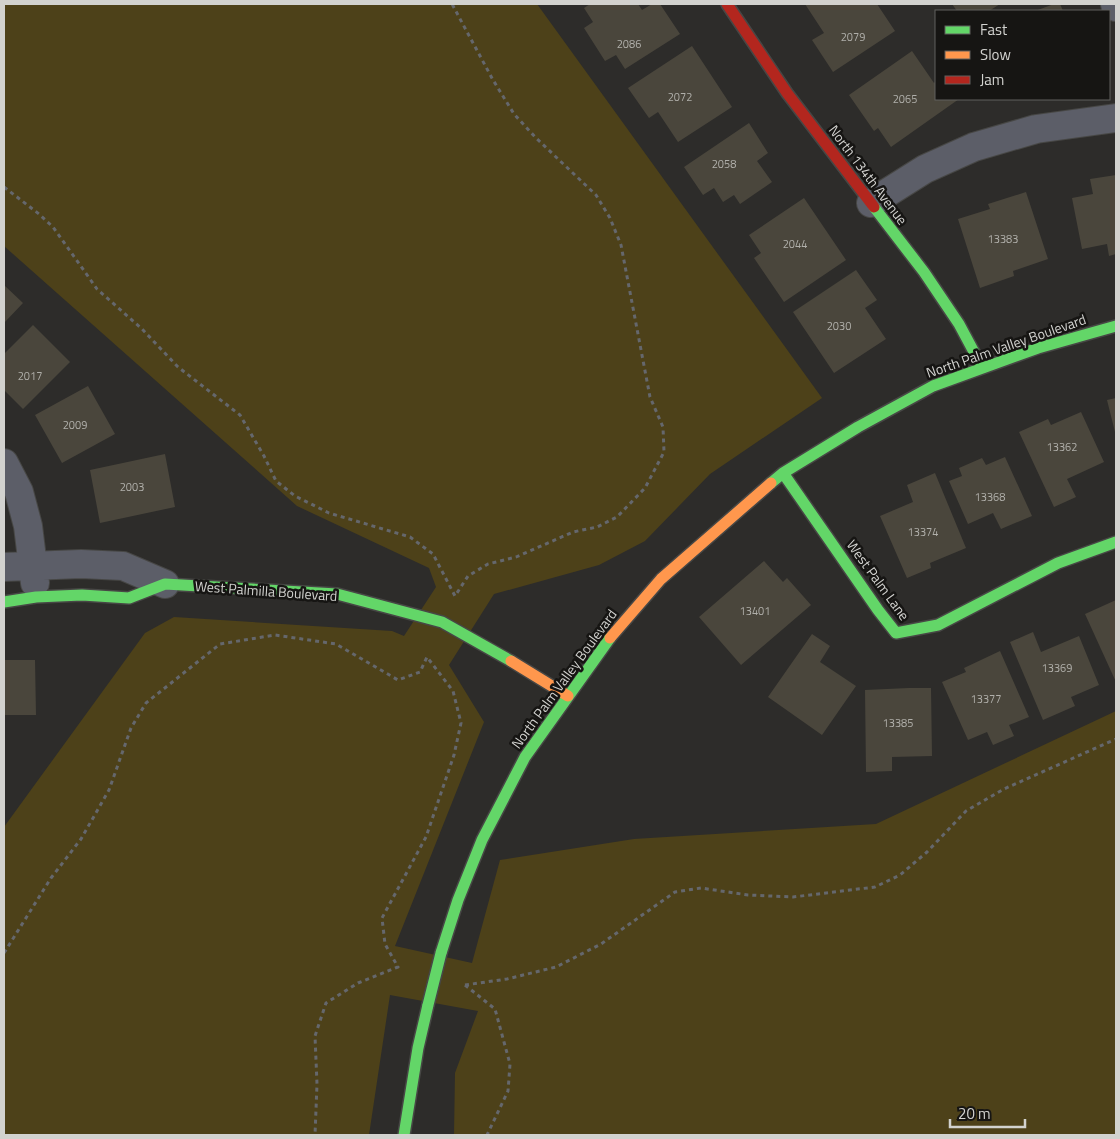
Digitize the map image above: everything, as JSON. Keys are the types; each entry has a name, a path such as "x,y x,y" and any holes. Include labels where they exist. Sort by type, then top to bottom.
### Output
{"street":[{"name":"North 134th Avenue","path":"727,4 787,93 924,272 959,324 982,367"},
{"path":"871,203 925,168 974,146 1036,129 1116,118"},
{"name":"North Palm Valley Boulevard","path":"404,1135 418,1048 441,953 458,900 482,840 525,757 612,635 661,579 726,521 783,474 858,427 933,386 1038,348 1116,326"},
{"path":"4,463 18,492 28,526 34,565 36,597"},
{"name":"West Palm Lane","path":"783,474 896,633 938,625 1058,563 1116,542"},
{"path":"4,567 34,565 123,566 165,584"},
{"name":"West Palmilla Boulevard","path":"4,602 36,597 82,595 129,598 165,584 337,594 442,622 519,665 568,696"}],"path":[{"path":"4,187 53,227 97,289 142,330 178,367 240,415 276,481 295,496 329,513 410,537 433,554 455,596 468,576 488,564 516,556 573,532 597,527 617,518 644,488 664,452 663,427 650,397 621,245 610,218 596,195 536,138 514,114 493,80 452,4"},
{"path":"4,953 52,878 81,839 110,790 130,728 146,702 220,644 275,635 336,644 398,680 420,672 427,657 453,691 461,723 454,755 426,838 382,918 385,944 398,967 358,983 326,1003 315,1036 317,1084 315,1135"},
{"path":"487,1135 508,1091 510,1064 495,1009 465,985 507,979 556,968 601,944 674,892 701,888 748,895 793,897 875,887 900,875 927,852 966,811 1004,789 1116,739"}],"shaded area":[{"path":"4,4 537,4 822,398 710,474 645,541 599,565 494,594 449,665 484,722 395,946 472,963 500,860 634,839 876,824 1116,711 1116,1135 454,1135 455,1073 478,1011 390,995 369,1135 4,1135 4,827 145,633 174,617 392,631 404,636 436,587 429,568 297,506 4,246"}],"building":[{"path":"590,4 638,4 642,10 652,4 660,4 680,34 625,69 616,55 605,61 584,28 593,22 584,8"},
{"path":"805,4 877,4 895,31 833,72 812,40 824,33"},
{"path":"952,4 1000,4 991,10 956,10"},
{"path":"1054,4 1060,4 1063,10 1038,10"},
{"path":"692,46 732,107 678,142 658,112 649,118 628,88"},
{"path":"912,51 935,82 935,100 958,100 891,147 878,128 874,131 849,95"},
{"path":"749,123 768,153 757,161 772,182 740,204 734,195 723,202 714,188 703,195 684,167"},
{"path":"1116,175 1116,254 1109,256 1107,244 1082,249 1072,198 1093,194 1090,179"},
{"path":"1026,192 1048,259 1013,271 1014,276 980,288 958,219 990,209 988,204"},
{"path":"804,198 846,260 784,302 754,258 761,253 749,235"},
{"path":"856,270 877,300 865,308 886,339 834,373 793,312"},
{"path":"4,285 23,303 4,323"},
{"path":"33,325 70,362 23,409 4,390 4,354"},
{"path":"88,386 115,434 62,463 35,415"},
{"path":"1116,398 1116,436 1107,400"},
{"path":"1081,412 1104,462 1067,479 1076,497 1054,507 1019,432 1048,419 1051,425"},
{"path":"165,454 175,507 100,523 90,470"},
{"path":"1005,457 1032,516 1001,529 993,513 968,524 949,481 962,476 959,468 982,458 986,465"},
{"path":"935,473 966,548 930,563 931,568 907,578 880,516 913,502 907,485"},
{"path":"764,561 783,582 787,578 811,605 741,665 699,617"},
{"path":"1116,600 1116,682 1085,614"},
{"path":"1033,632 1041,652 1079,636 1099,685 1071,697 1075,706 1043,720 1010,642"},
{"path":"812,634 830,646 820,662 856,686 822,735 768,697"},
{"path":"1000,651 1029,717 1009,725 1014,736 993,745 987,732 968,740 942,682 966,672 964,668"},
{"path":"4,660 35,660 36,715 4,715"},
{"path":"931,688 932,756 892,757 892,771 866,772 865,690"}],"traffic: fast":[{"path":"874,207 924,272 959,324 982,367"},
{"path":"771,483 783,473 858,427 933,386 1038,348 1116,326"},
{"path":"783,473 896,633 938,625 1058,563 1116,542"},
{"path":"4,602 36,597 82,595 129,598 165,584 337,594 442,622 511,661"},
{"path":"441,953 458,900 482,840 525,757 610,638"},
{"path":"428,1005 441,953"},
{"path":"404,1135 418,1048 428,1005"}],"traffic: slow":[{"path":"610,638 661,579 771,483"},
{"path":"511,661 568,696"}],"traffic: jam":[{"path":"727,4 787,93 874,207"}]}
